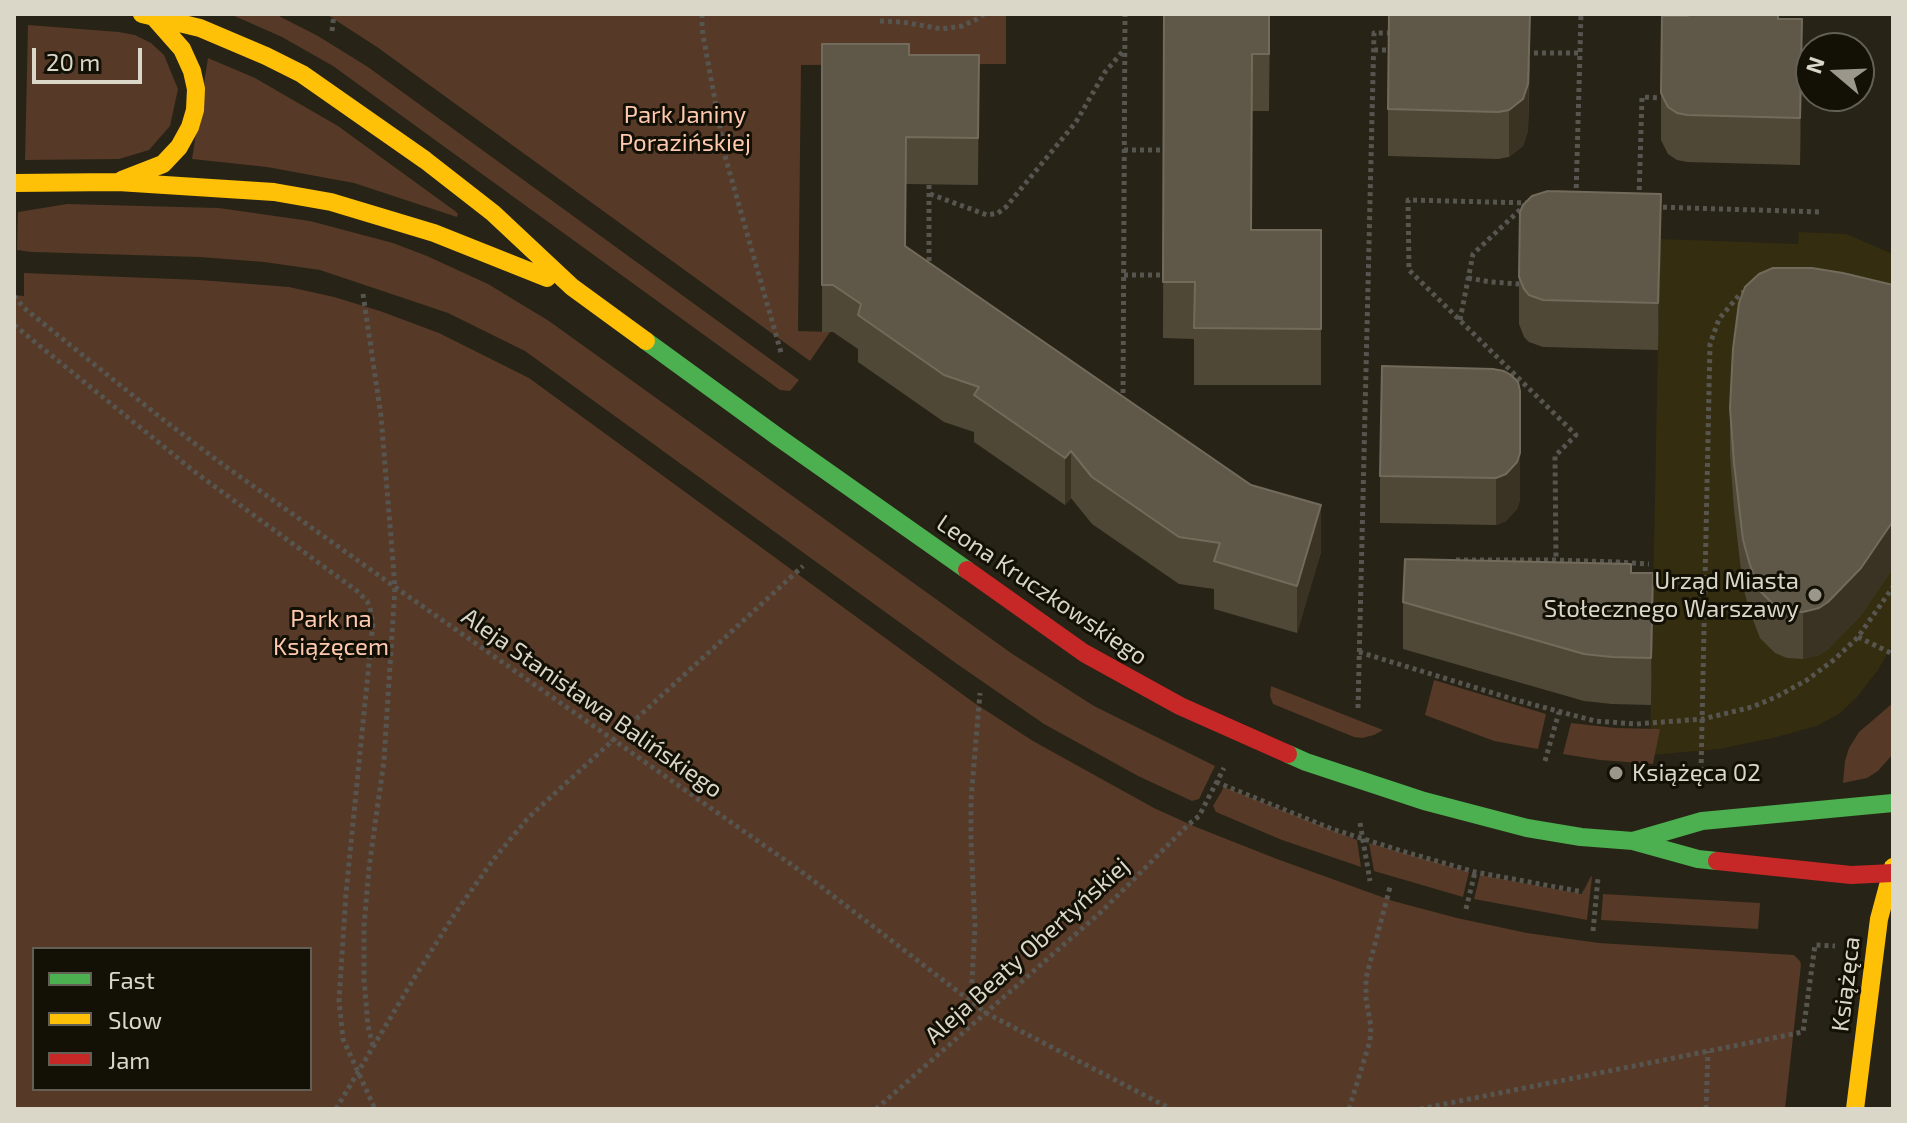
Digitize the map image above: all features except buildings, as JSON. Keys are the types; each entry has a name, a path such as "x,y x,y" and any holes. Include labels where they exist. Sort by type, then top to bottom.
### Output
{"street":[{"path":"118,182 163,164 179,147 195,110 196,89 182,49 147,15"},
{"name":"Leona Kruczkowskiego","path":"147,15 200,28 302,74 425,160 493,213 572,287 1033,619 1135,682 1306,762 1382,789 1527,828 1633,841 1698,859 1851,875 1892,871"},
{"name":"Leona Kruczkowskiego","path":"14,183 118,182 274,192 331,202 434,233 572,287"},
{"name":"Leona Kruczkowskiego","path":"1633,841 1702,821 1893,803"},
{"name":"Książęca","path":"1855,1109 1874,951 1892,871"}],"path":[{"path":"332,31 334,14"},
{"path":"702,14 725,156 782,356"},
{"path":"880,21 942,29 962,26 984,14"},
{"path":"1123,403 1125,14"},
{"path":"1576,205 1581,14"},
{"path":"1358,708 1374,33 1405,34"},
{"path":"930,194 987,215 998,213 1076,122 1105,72 1125,49"},
{"path":"1374,50 1405,50"},
{"path":"1523,52 1581,53"},
{"path":"1638,207 1642,97 1661,98"},
{"path":"1124,150 1163,150"},
{"path":"929,185 929,282"},
{"path":"1539,204 1408,200 1409,270 1576,435 1555,456 1556,560"},
{"path":"1460,321 1473,254 1527,203"},
{"path":"1653,207 1822,212"},
{"path":"1123,275 1163,275"},
{"path":"1468,278 1520,284"},
{"path":"1701,771 1710,344 1719,319 1741,293 1753,289"},
{"path":"363,294 381,416 395,587 384,760 364,926 364,979 373,1046"},
{"name":"Aleja Stanisława Balińskiego","path":"14,296 24,308 161,418 395,587 811,878 986,1013 1171,1109"},
{"path":"14,325 195,472 367,601 373,624 345,906 339,1001 343,1039 375,1109"},
{"path":"1456,560 1649,564"},
{"path":"1617,574 1618,562"},
{"path":"336,1109 456,912 528,818 803,566"},
{"path":"1359,652 1595,721 1626,724 1703,719 1752,707 1807,680 1858,637 1893,587"},
{"path":"1858,637 1893,654"},
{"path":"971,1000 975,926 971,810 980,693"},
{"path":"1545,761 1559,712"},
{"path":"1224,767 1216,782 1332,829 1475,872 1583,892"},
{"name":"Aleja Beaty Obertyńskiej","path":"876,1109 1101,912 1199,816 1216,782"},
{"path":"1359,820 1370,881"},
{"path":"1466,909 1475,872"},
{"path":"1593,931 1598,877"},
{"path":"1349,1109 1370,1041 1366,978 1390,887"},
{"path":"1420,1109 1803,1032 1815,945 1836,946"},
{"path":"1706,1109 1708,1051"}],"shaded area":[{"path":"1799,232 1846,234 1893,254 1893,644 1857,697 1839,714 1816,726 1719,749 1650,755 1660,239 1798,244"}],"green space":[{"path":"230,14 275,14 368,67 799,380 790,391 780,390 333,66 282,37"},
{"name":"Park Janiny Porazińskiej","path":"326,14 1006,14 1006,64 801,65 798,331 830,332 810,361 377,47"},
{"path":"28,25 119,32 151,43 164,55 178,89 170,126 149,150 119,159 25,160"},
{"path":"208,58 255,78 338,126 455,211 457,217 354,183 267,167 192,159"},
{"path":"67,204 219,208 310,221 393,243 488,284 549,321 1011,653 1094,706 1215,766 1199,799 1192,801 1138,776 1044,724 525,351 448,313 320,270 200,257 17,250 18,212"},
{"name":"Park na Książęcem","path":"24,273 200,280 289,287 380,311 439,333 529,378 973,702 1033,741 1154,808 1277,859 1393,901 1457,918 1527,933 1599,943 1794,955 1801,965 1785,1109 14,1109 14,295 24,296"},
{"path":"1434,680 1546,714 1538,749 1494,741 1425,715"},
{"path":"1271,686 1383,730 1362,738 1354,737 1273,704"},
{"path":"1893,703 1893,754 1867,778 1843,783 1849,748 1859,732"},
{"path":"1571,723 1660,729 1653,764 1563,754"},
{"path":"1224,787 1357,840 1361,867 1282,840 1216,812 1213,806"},
{"path":"1369,843 1469,872 1463,897 1374,871"},
{"path":"1480,875 1582,894 1591,876 1587,920 1474,899"},
{"path":"1603,894 1760,903 1758,929 1601,920"}],"traffic: fast":[{"path":"646,341 967,570"},
{"path":"1288,754 1424,801 1527,828 1633,841 1698,859 1717,861"},
{"path":"1633,841 1702,821 1893,803"}],"traffic: slow":[{"path":"142,14 200,28 302,74 425,160 493,213 572,287 646,341"},
{"path":"122,180 163,164 179,147 195,110 196,89 192,71 182,49 152,15"},
{"path":"14,183 118,182 274,192 331,202 434,233 547,278"},
{"path":"1855,1109 1879,919 1893,867"}],"traffic: jam":[{"path":"967,570 1084,653 1180,706 1288,754"},
{"path":"1717,861 1851,875 1893,873"}],"place":[{"name":"Urząd Miasta Stołecznego Warszawy","path":"1815,595"},
{"name":"Książęca 02","path":"1616,773"}]}
